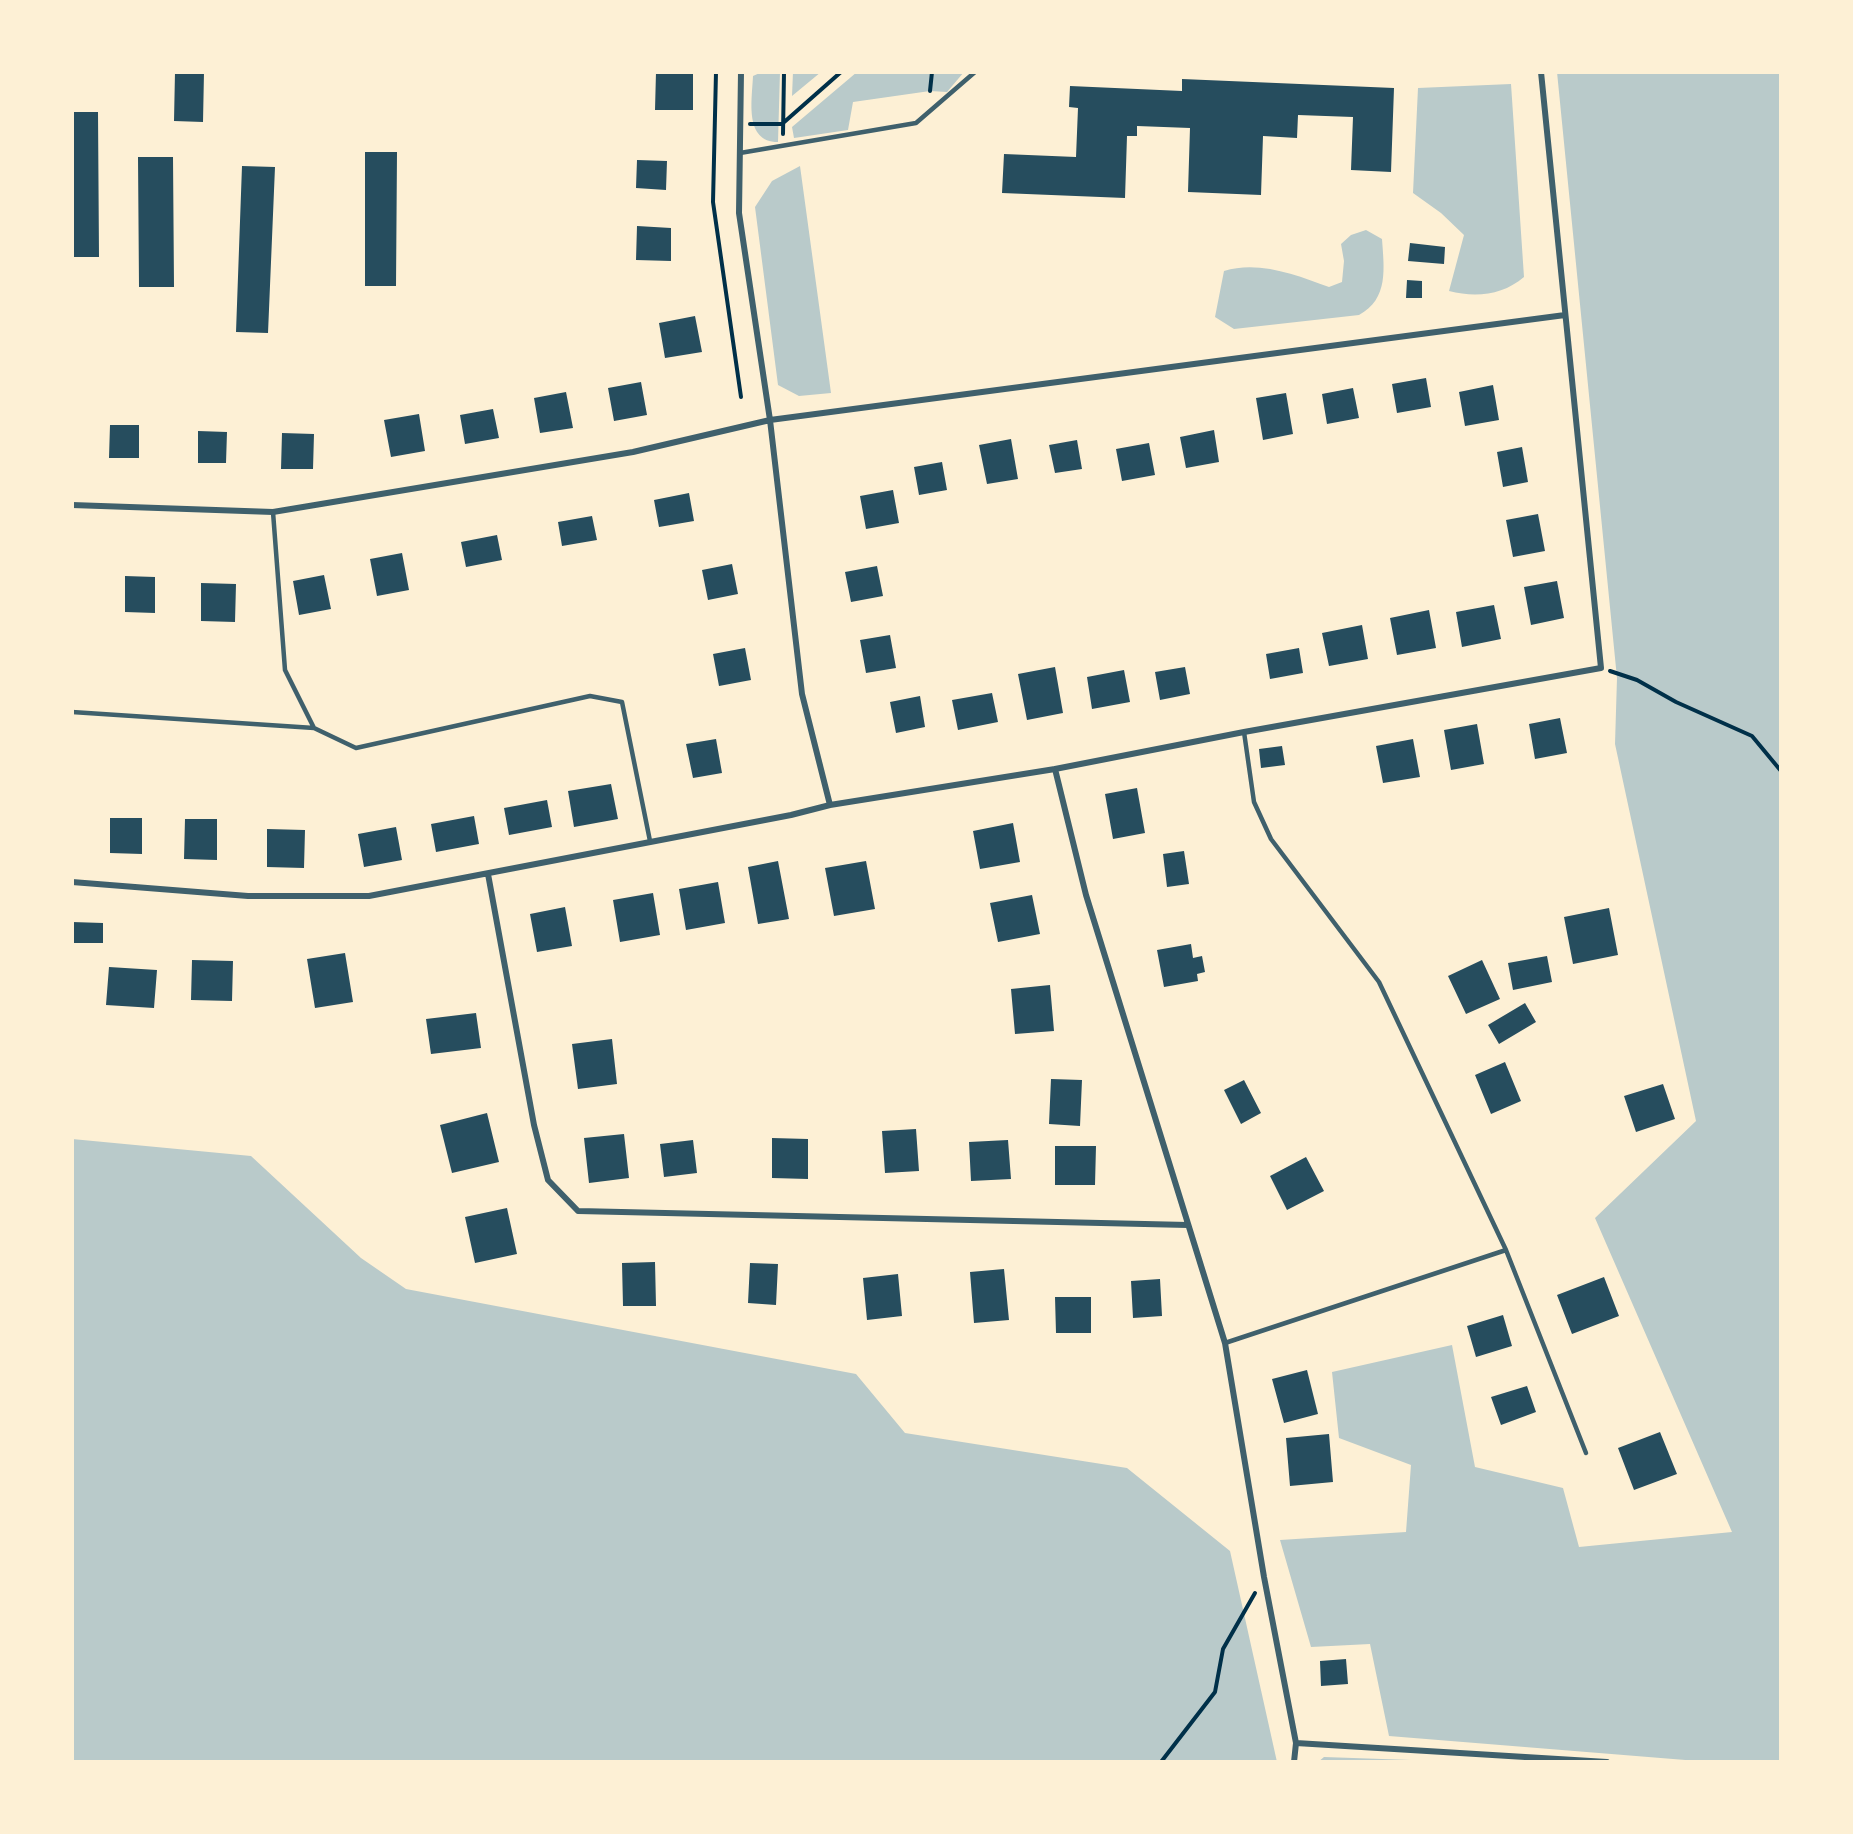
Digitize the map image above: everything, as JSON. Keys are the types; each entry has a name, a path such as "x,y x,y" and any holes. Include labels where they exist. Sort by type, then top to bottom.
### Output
{"street":[{"path":"741,72 739,213 770,420 802,694 830,805"},
{"path":"72,882 248,897 369,896 791,815 830,805 1055,769 1244,732 1601,668 1541,72"},
{"path":"72,505 273,512 633,452 770,420 1565,315"},
{"path":"1055,769 1086,895 1226,1343 1264,1577 1296,1743 1294,1762"},
{"path":"488,874 534,1125 548,1180 579,1211 1188,1225"},
{"path":"1296,1743 1607,1762"}],"lane":[{"path":"740,153 916,123 975,72"},
{"path":"273,512 285,670 314,729"},
{"path":"72,712 314,729 356,748 590,696 621,702 650,841"},
{"path":"1244,732 1254,802 1271,839 1379,982 1506,1250 1586,1453"},
{"path":"1226,1343 1506,1250"}],"path":[{"path":"716,72 713,202 741,397"},
{"path":"784,72 783,124 841,72"},
{"path":"930,91 932,72"},
{"path":"1781,108 1781,121"},
{"path":"1601,668 1637,680 1677,702 1752,736 1781,771"},
{"path":"1161,1762 1215,1692 1223,1649 1264,1577"}],"shaded area":[{"path":"762,72 780,72 778,142 767,140 760,135 752,118 753,76"},
{"path":"793,72 821,72 792,96"},
{"path":"857,72 964,72 947,92 930,91 853,102 848,130 794,138 792,127"},
{"path":"1557,72 1781,72 1781,1762 1710,1762 1389,1736 1370,1644 1311,1647 1280,1540 1406,1532 1411,1465 1339,1438 1332,1372 1452,1345 1475,1467 1563,1488 1579,1547 1732,1532 1595,1218 1696,1121 1615,744 1617,678"},
{"path":"1511,84 1524,277 1507,288 1489,293 1469,294 1449,291 1464,235 1441,213 1413,193 1418,88"},
{"path":"800,166 831,393 799,396 778,385 755,207 772,181"},
{"path":"1366,230 1382,239 1384,272 1376,300 1359,315 1234,329 1215,317 1224,271 1250,267 1264,268 1291,274 1329,287 1342,282 1344,261 1341,244 1351,235"},
{"path":"72,1139 251,1156 361,1258 406,1289 856,1374 905,1433 1127,1468 1230,1551 1277,1762 72,1762"},
{"path":"1324,1757 1411,1760 1411,1762 1318,1762"}],"building":[{"path":"175,72 204,72 203,122 174,121"},
{"path":"656,72 693,72 693,110 655,110"},
{"path":"1182,79 1394,88 1391,172 1351,170 1353,117 1298,115 1297,138 1263,136 1261,195 1188,192 1190,128 1137,126 1137,136 1127,136 1125,198 1002,193 1004,154 1076,157 1078,108 1069,107 1070,86 1182,91"},
{"path":"72,112 98,112 99,257 72,257"},
{"path":"365,152 397,152 396,286 365,286"},
{"path":"138,157 173,157 174,287 139,287"},
{"path":"637,160 667,161 666,190 636,188"},
{"path":"242,166 275,167 268,333 236,332"},
{"path":"637,226 671,228 671,261 636,260"},
{"path":"1410,243 1445,247 1444,264 1408,261"},
{"path":"1407,280 1422,281 1422,298 1406,298"},
{"path":"695,316 702,352 665,358 659,323"},
{"path":"1426,378 1431,407 1397,413 1392,384"},
{"path":"641,382 647,415 614,421 608,388"},
{"path":"1493,385 1499,420 1465,426 1459,392"},
{"path":"1353,388 1359,418 1327,424 1322,394"},
{"path":"566,392 573,428 540,433 534,398"},
{"path":"1286,393 1293,434 1263,440 1256,398"},
{"path":"493,409 499,438 465,444 460,415"},
{"path":"419,414 425,451 391,457 384,420"},
{"path":"110,425 139,425 139,458 109,458"},
{"path":"1214,430 1219,462 1186,468 1180,437"},
{"path":"198,431 227,432 226,463 198,463"},
{"path":"282,433 314,434 313,469 281,469"},
{"path":"1011,439 1018,479 987,484 979,445"},
{"path":"1077,440 1082,469 1055,473 1049,445"},
{"path":"1149,443 1155,475 1122,481 1116,449"},
{"path":"1522,447 1528,482 1503,487 1497,452"},
{"path":"942,462 947,490 919,495 914,467"},
{"path":"893,490 899,523 866,529 860,496"},
{"path":"689,493 694,521 659,527 654,500"},
{"path":"1538,514 1545,551 1513,557 1506,520"},
{"path":"592,516 597,540 562,546 558,522"},
{"path":"497,535 502,560 466,567 461,542"},
{"path":"402,553 409,590 377,596 370,559"},
{"path":"732,564 738,594 708,600 702,570"},
{"path":"877,566 883,596 851,602 845,572"},
{"path":"324,575 331,609 299,615 293,581"},
{"path":"125,576 155,577 155,613 125,612"},
{"path":"1557,581 1564,618 1531,625 1524,587"},
{"path":"201,583 236,584 235,622 201,621"},
{"path":"1494,605 1501,639 1462,647 1456,612"},
{"path":"1429,610 1436,648 1397,655 1390,618"},
{"path":"1362,625 1368,659 1329,666 1322,633"},
{"path":"890,635 896,668 866,673 860,640"},
{"path":"745,648 751,680 719,686 713,654"},
{"path":"1299,648 1303,673 1270,679 1266,654"},
{"path":"1055,667 1063,713 1027,720 1018,674"},
{"path":"1185,667 1190,694 1160,700 1155,672"},
{"path":"1124,670 1130,702 1092,709 1087,677"},
{"path":"992,693 998,722 958,730 952,700"},
{"path":"920,696 925,727 896,733 890,702"},
{"path":"1560,718 1567,753 1535,759 1529,724"},
{"path":"1477,724 1484,764 1451,770 1444,730"},
{"path":"716,739 722,773 693,778 686,744"},
{"path":"1413,739 1420,777 1383,783 1376,746"},
{"path":"1282,746 1285,765 1261,768 1259,749"},
{"path":"611,784 618,819 574,827 568,791"},
{"path":"1137,788 1145,833 1113,839 1105,794"},
{"path":"547,800 552,827 509,835 504,808"},
{"path":"474,816 479,844 436,852 431,824"},
{"path":"110,818 142,818 142,854 110,853"},
{"path":"185,819 217,819 217,860 184,859"},
{"path":"1013,823 1020,862 980,869 973,831"},
{"path":"396,827 402,860 364,867 358,834"},
{"path":"267,829 305,830 304,868 267,867"},
{"path":"1184,851 1189,884 1167,887 1163,854"},
{"path":"778,861 789,919 758,924 748,867"},
{"path":"866,861 875,909 834,916 825,868"},
{"path":"718,882 725,923 686,930 679,889"},
{"path":"653,893 660,935 620,942 613,900"},
{"path":"1032,895 1040,934 998,942 990,903"},
{"path":"565,907 572,946 537,952 530,914"},
{"path":"1609,908 1618,955 1573,964 1564,917"},
{"path":"72,922 103,923 103,943 72,943"},
{"path":"1191,944 1193,958 1202,956 1205,972 1197,974 1198,981 1164,987 1157,950"},
{"path":"345,953 353,1002 315,1008 307,959"},
{"path":"1547,956 1552,982 1513,990 1508,963"},
{"path":"192,960 233,961 232,1001 191,1000"},
{"path":"1482,960 1500,999 1466,1014 1448,976"},
{"path":"109,967 157,970 154,1008 106,1005"},
{"path":"1050,985 1054,1031 1015,1034 1011,989"},
{"path":"1525,1003 1536,1022 1499,1044 1488,1025"},
{"path":"476,1013 481,1048 431,1054 426,1019"},
{"path":"612,1039 617,1084 578,1089 572,1044"},
{"path":"1505,1062 1521,1101 1491,1114 1475,1075"},
{"path":"1051,1079 1082,1080 1080,1126 1049,1124"},
{"path":"1244,1080 1261,1113 1241,1124 1224,1090"},
{"path":"1663,1084 1675,1119 1636,1132 1624,1096"},
{"path":"487,1113 499,1162 452,1173 440,1125"},
{"path":"916,1129 919,1171 885,1173 882,1131"},
{"path":"624,1134 629,1178 589,1183 584,1138"},
{"path":"772,1138 808,1139 808,1179 772,1178"},
{"path":"693,1140 697,1173 664,1177 660,1144"},
{"path":"1008,1140 1011,1179 971,1181 969,1142"},
{"path":"1055,1146 1096,1146 1095,1185 1055,1185"},
{"path":"1306,1157 1324,1191 1287,1210 1270,1176"},
{"path":"507,1208 517,1254 475,1263 465,1217"},
{"path":"655,1262 656,1306 623,1306 622,1263"},
{"path":"750,1263 778,1264 776,1305 748,1303"},
{"path":"1004,1269 1009,1320 974,1323 970,1272"},
{"path":"898,1274 902,1316 867,1320 863,1278"},
{"path":"1604,1277 1619,1316 1572,1334 1557,1295"},
{"path":"1160,1279 1162,1316 1133,1318 1131,1281"},
{"path":"1055,1297 1091,1297 1091,1333 1056,1333"},
{"path":"1503,1315 1512,1346 1476,1357 1467,1326"},
{"path":"1307,1370 1318,1414 1284,1423 1272,1379"},
{"path":"1527,1386 1536,1412 1501,1425 1491,1397"},
{"path":"1660,1432 1677,1474 1634,1490 1618,1448"},
{"path":"1329,1434 1333,1482 1290,1486 1286,1438"},
{"path":"1346,1659 1348,1684 1321,1686 1320,1661"}]}
